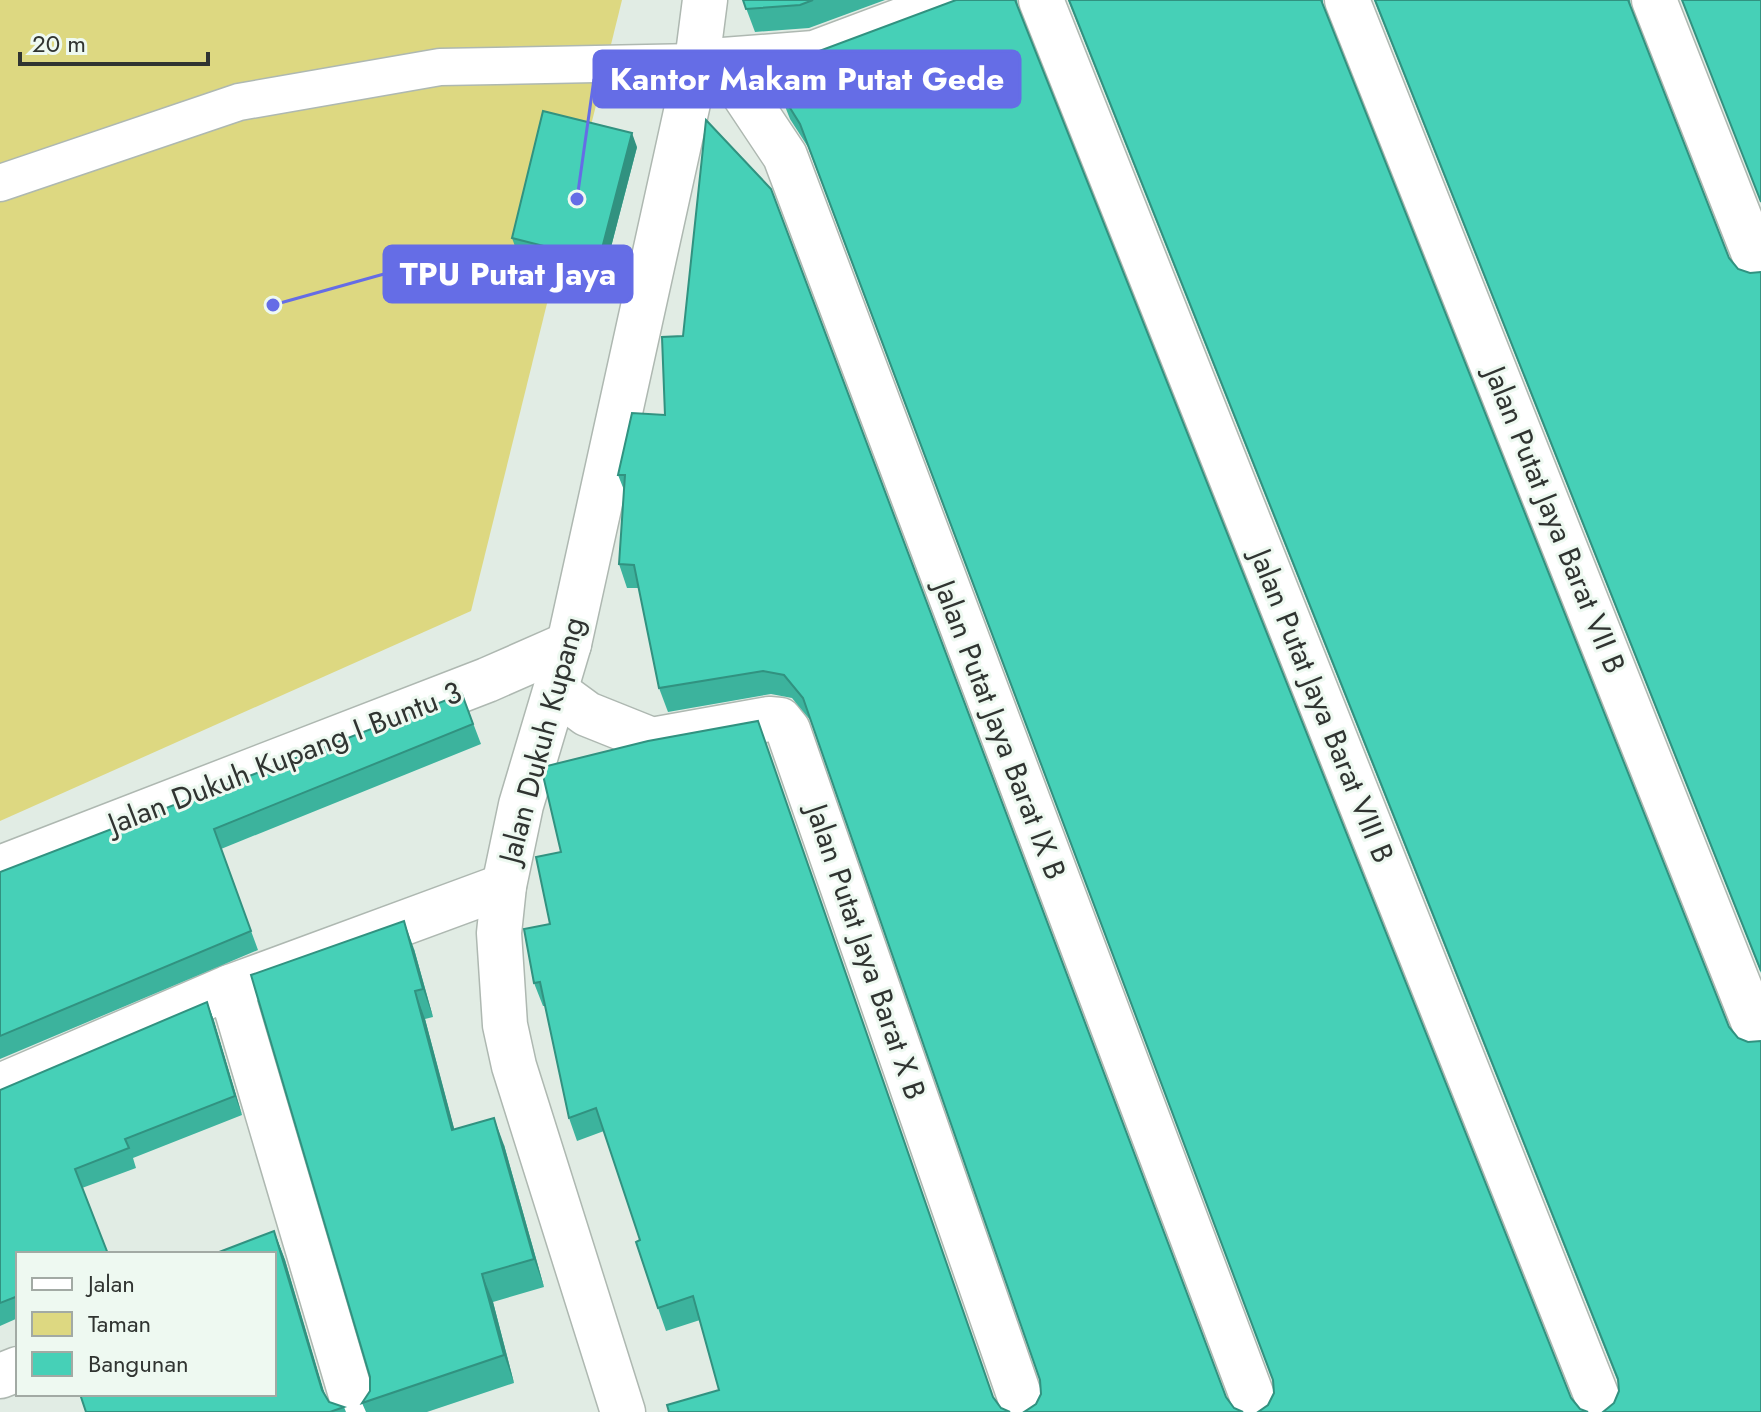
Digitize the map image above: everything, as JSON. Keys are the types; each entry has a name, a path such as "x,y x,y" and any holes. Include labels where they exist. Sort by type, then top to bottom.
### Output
{"street":[{"name":"Jalan Dukuh Kupang","path":"623,1412 514,1066 505,1025 499,933 504,886 521,805 557,692 709,61 705,0"},
{"path":"709,61 814,53 956,0"},
{"name":"Jalan Putat Jaya Barat VIII B","path":"1041,0 1603,1412"},
{"name":"Jalan Putat Jaya Barat VII B","path":"1347,0 1761,1041"},
{"path":"1654,0 1761,272"},
{"name":"Jalan Putat Jaya Barat IX B","path":"709,61 785,156 1258,1412"},
{"name":"Jalan Dukuh Kupang I Buntu 3","path":"0,868 487,680 569,644"},
{"name":"Jalan Putat Jaya Barat X B","path":"557,692 587,714 652,740 769,719 780,720 788,730 1025,1412"},
{"path":"0,1086 230,987 504,886"},
{"path":"230,987 289,1251 356,1412"}],"lane":[{"path":"0,183 239,102 440,67 709,61"}],"green space":[{"path":"0,0 622,0 471,611 0,821"}],"building":[{"path":"743,0 813,0 800,5 746,9"},
{"path":"956,0 1015,0 1571,1398 1580,1409 1588,1412 1258,1412 1268,1405 1274,1393 1273,1380 800,124 782,95 766,58 814,53"},
{"path":"1069,0 1321,0 1729,1027 1738,1038 1748,1042 1761,1041 1761,1412 1603,1412 1614,1403 1619,1391 1618,1379"},
{"path":"1375,0 1628,0 1729,258 1738,269 1750,273 1761,272 1761,971"},
{"path":"1682,0 1761,0 1761,202"},
{"path":"543,111 632,133 599,260 512,238"},
{"path":"706,120 771,189 1226,1397 1234,1408 1243,1412 1024,1412 1036,1404 1041,1394 1040,1380 803,698 784,675 763,671 659,688 634,565 619,564 625,475 618,475 632,413 665,415 662,337 683,336"},
{"path":"462,694 473,724 214,829 251,931 0,1036 0,872"},
{"path":"758,721 993,1397 1001,1408 1010,1412 669,1412 667,1405 719,1390 693,1296 658,1308 636,1242 640,1240 596,1108 569,1118 540,982 534,983 524,929 550,924 536,857 561,852 542,771 543,767 648,741"},
{"path":"404,921 423,989 415,991 452,1130 494,1118 534,1259 482,1274 504,1355 362,1403 370,1391 370,1377 251,975"},
{"path":"207,1002 235,1096 125,1139 129,1148 75,1169 107,1252 16,1252 16,1297 0,1303 0,1090"},
{"path":"274,1231 322,1390 329,1402 344,1407 330,1412 86,1412 81,1396 276,1396 276,1252 219,1252"}],"place":[{"name":"Kantor Makam Putat Gede","path":"577,199"},
{"name":"TPU Putat Jaya","path":"273,305"}]}
